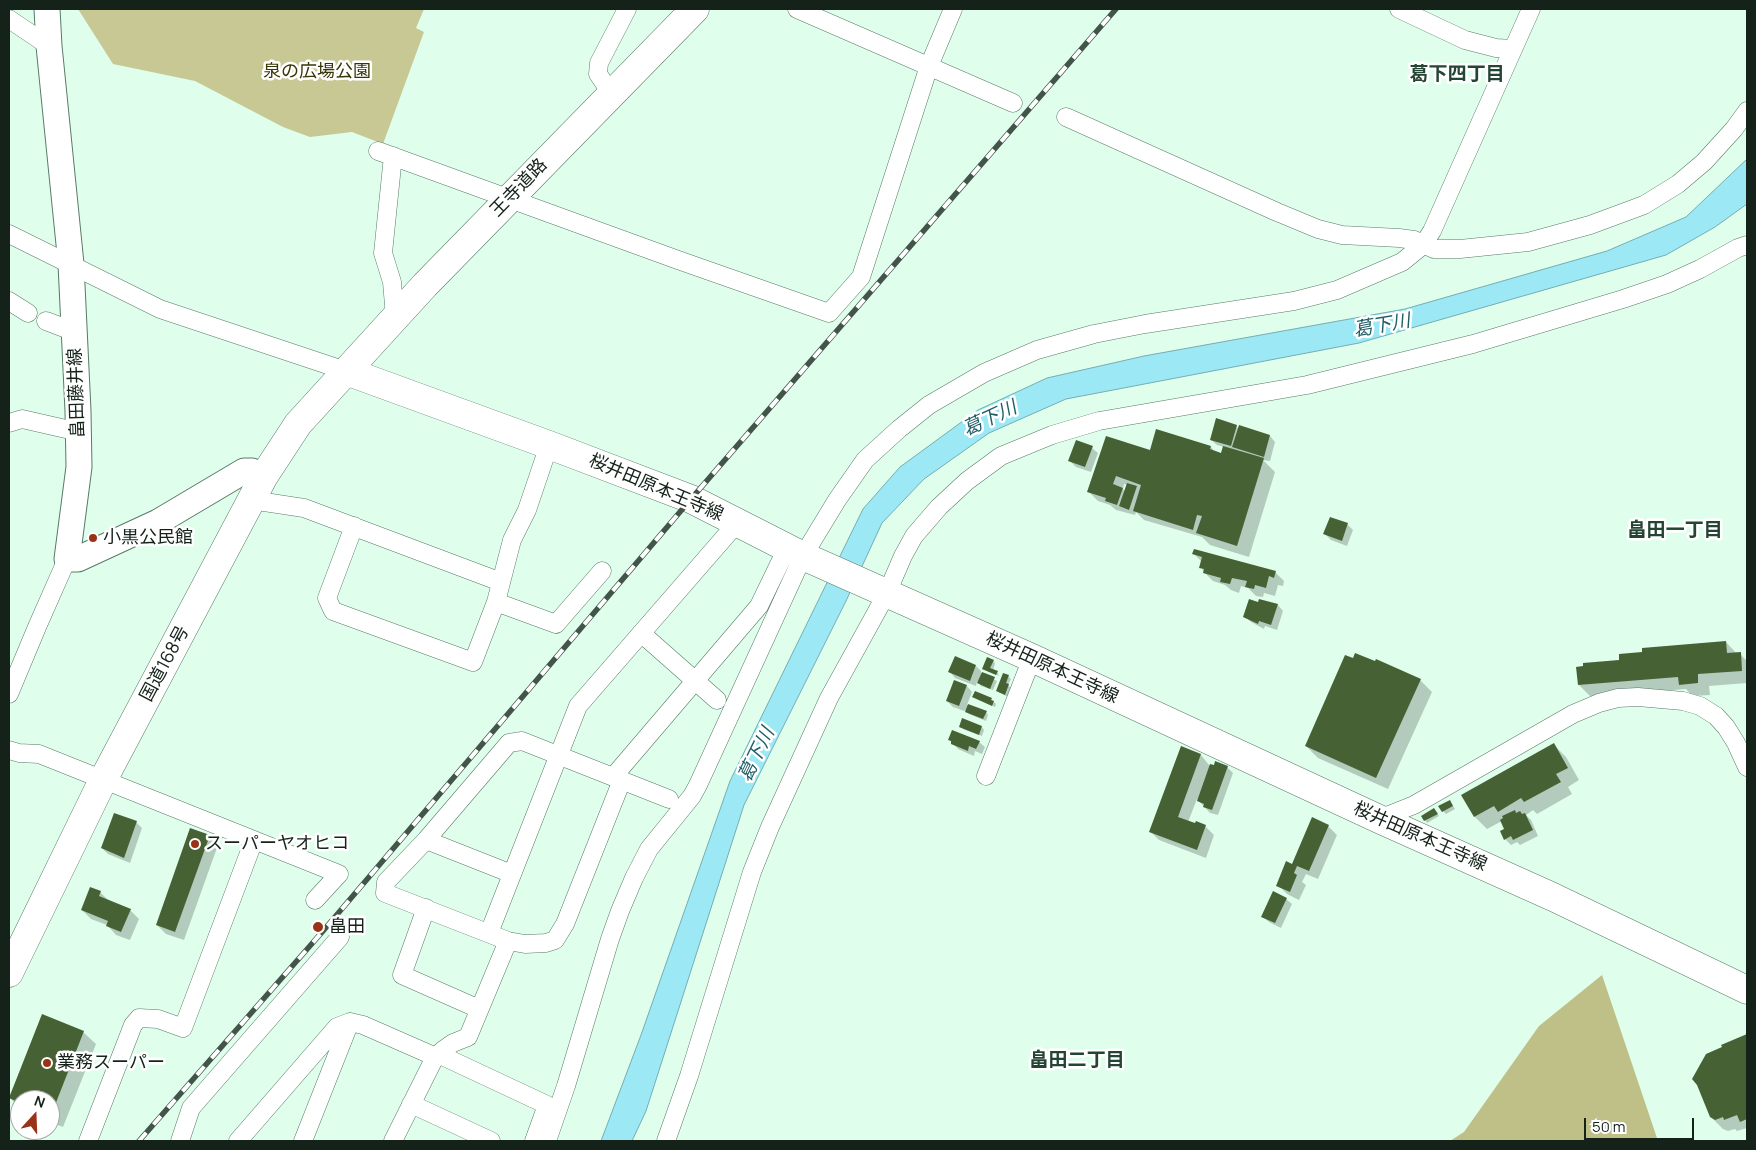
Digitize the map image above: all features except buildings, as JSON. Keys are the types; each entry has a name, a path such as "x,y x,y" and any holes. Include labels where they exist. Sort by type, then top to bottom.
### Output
{"main road":[{"name":"畠田藤井線","path":"48,9 49,46 71,264 79,432 79,468 67,559"},
{"name":"王寺道路","path":"346,371 395,317 695,9"},
{"name":"桜井田原本王寺線","path":"346,371 691,499 795,552 1032,658 1379,819 1553,897 1747,990"},
{"name":"国道168号","path":"9,973 103,780 264,476 298,424 346,371"},
{"path":"67,559 78,559 158,522 244,471 252,471 264,476"}],"street":[{"path":"612,93 598,74 599,63 626,9"},
{"path":"796,9 1013,103"},
{"path":"395,317 392,282 383,253 386,154 829,313 861,277 928,66 953,9"},
{"path":"1399,9 1465,40 1496,48 1513,49"},
{"path":"669,799 617,778 522,741 509,743 426,840 386,882 385,893 508,941 525,944 546,943 555,940 565,924 617,778 695,680 759,606 795,552 837,500 865,460 929,405 984,373 1037,350 1094,334 1145,324 1294,301 1337,290 1402,262 1423,244 1441,214 1531,9"},
{"path":"9,20 49,46"},
{"path":"1066,117 1318,229 1342,235 1414,240 1434,249 1460,249 1528,242 1590,225 1644,205 1678,184 1704,162 1734,129 1747,111"},
{"path":"9,234 160,309 346,371"},
{"path":"666,1141 689,1076 749,881 770,827 829,698 887,593 914,536 939,507 967,481 1001,456 1052,435 1108,420 1307,385 1474,344 1624,299 1667,284 1747,245"},
{"path":"9,301 28,313"},
{"path":"46,321 74,332"},
{"path":"9,423 22,419 79,432"},
{"path":"354,526 328,598 333,611 474,662 496,602 512,540 527,510 549,445"},
{"path":"251,500 304,508 502,582"},
{"path":"488,933 578,706 737,522"},
{"path":"547,1141 620,911 650,849 692,796 698,785 795,552"},
{"path":"9,694 67,559"},
{"path":"496,602 556,624 602,571"},
{"path":"640,633 717,700"},
{"path":"986,776 1032,658"},
{"path":"1379,819 1414,805 1573,714 1598,703 1618,698 1638,697 1683,701 1700,706 1716,716 1726,727 1736,743 1747,768"},
{"path":"9,750 18,753 39,754 339,874 315,900"},
{"path":"88,1141 133,1025 139,1018 158,1018 182,1028 254,840"},
{"path":"426,840 512,874"},
{"path":"426,908 402,975 479,1009"},
{"path":"184,1139 191,1108 340,938"},
{"path":"393,1141 437,1056 453,1043 468,1037 508,941"},
{"path":"303,1141 350,1022"},
{"path":"238,1141 337,1027 350,1022 363,1025 437,1056 547,1105 534,1141"},
{"path":"411,1104 488,1141"}],"green space":[{"name":"泉の広場公園","path":"78,9 424,9 416,28 424,32 383,144 352,132 310,137 283,127 195,81 113,64"},
{"path":"1602,975 1658,1141 1450,1141 1464,1132 1539,1026"}],"water":[{"name":"葛下川","path":"1747,159 1747,204 1715,227 1666,255 1359,343 1066,399 989,433 924,479 882,523 846,601 744,805 646,1111 632,1141 601,1141 641,1035 730,781 863,509 900,467 978,410 1047,378 1144,356 1405,309 1607,251 1686,217"}],"railway":[{"path":"139,1141 323,931 691,499 1116,9"}],"place":[{"name":"小黒公民館","path":"93,538"},
{"name":"スーパーヤオヒコ","path":"195,844"},
{"name":"畠田","path":"318,927"},
{"name":"業務スーパー","path":"47,1063"}],"district":[{"name":"葛下四丁目","path":"1457,75"},
{"name":"畠田一丁目","path":"1675,531"},
{"name":"畠田二丁目","path":"1077,1061"}]}
